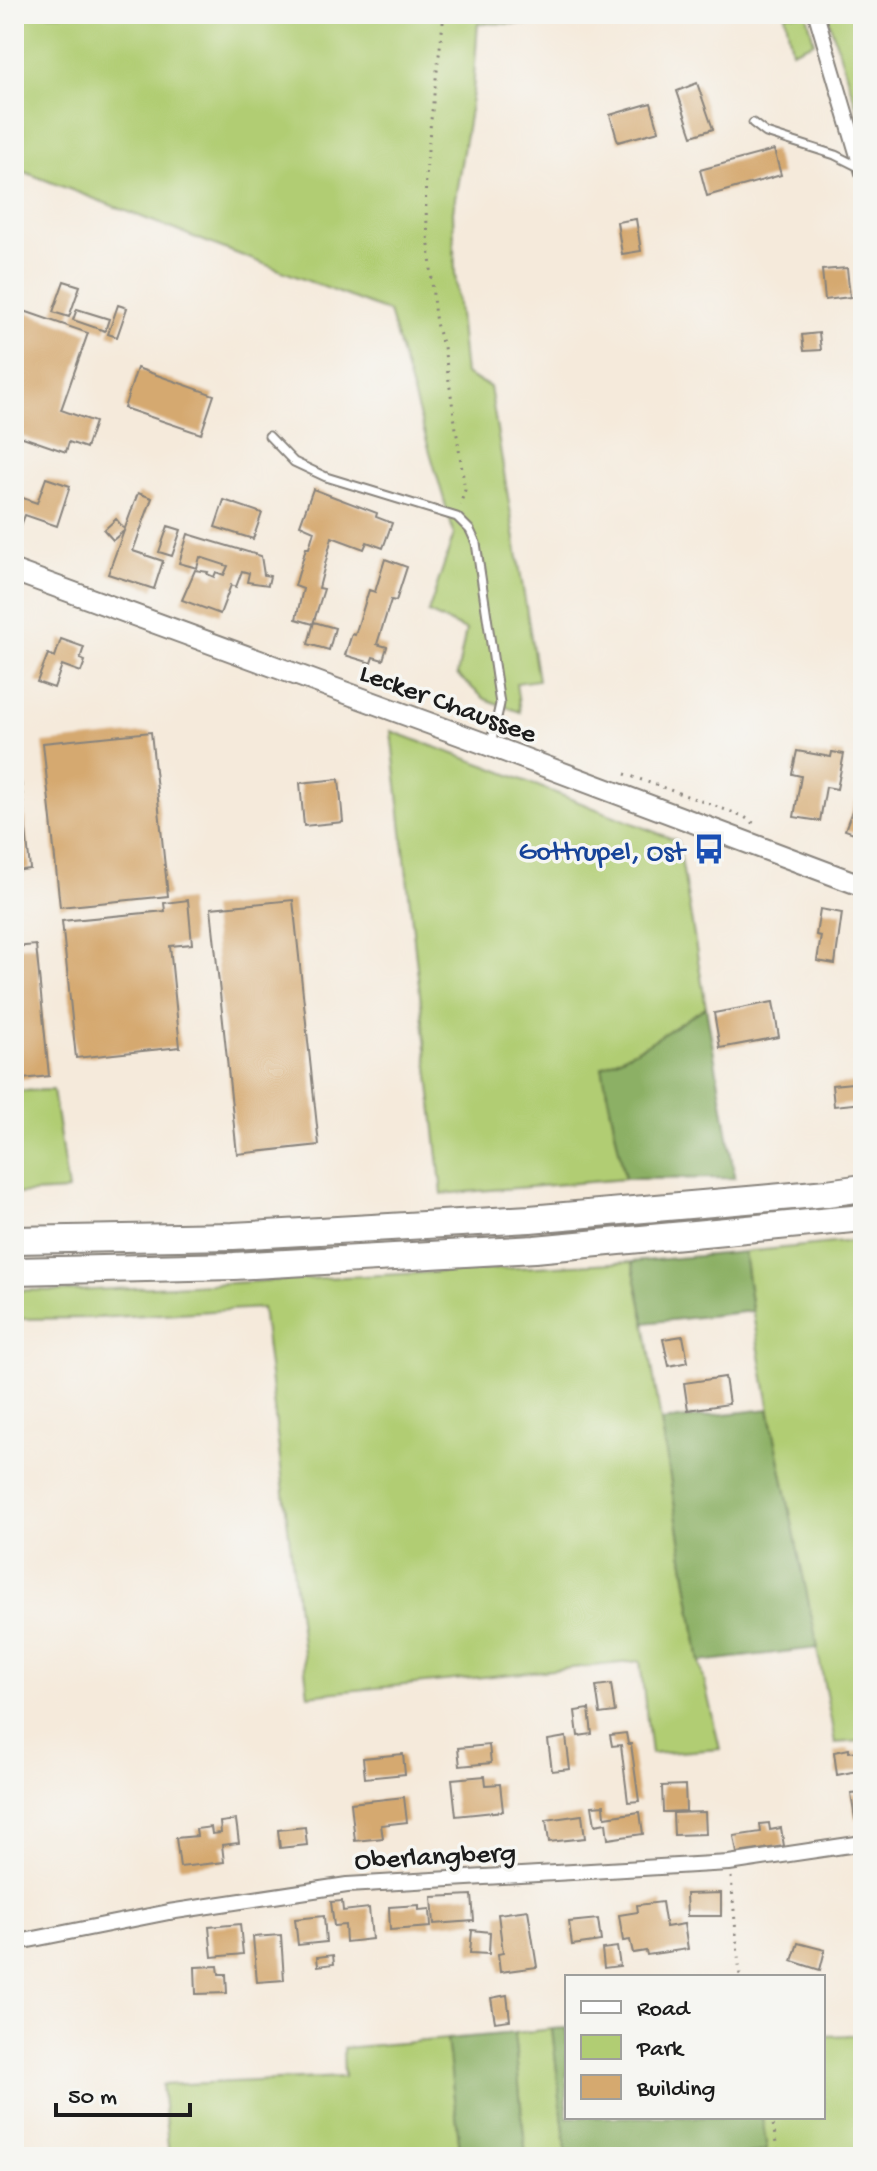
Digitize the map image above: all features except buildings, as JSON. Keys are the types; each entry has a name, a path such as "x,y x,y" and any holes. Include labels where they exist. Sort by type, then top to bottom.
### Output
{"highway":[{"path":"14,1240 233,1236 514,1220 863,1188"},
{"path":"14,1271 234,1266 535,1249 863,1218"}],"street":[{"path":"816,14 862,170"},
{"name":"Lecker Chaussee","path":"14,571 863,886"},
{"name":"Oberlangberg","path":"14,1943 169,1912 347,1885 729,1863 863,1843"}],"lane":[{"path":"753,123 766,133 835,155 862,170"},
{"path":"269,436 294,462 326,477 457,517 470,530 476,543 500,704 491,746"}],"path":[{"path":"444,14 425,180 434,315 444,347 465,490 457,517"},
{"path":"729,1863 740,1975"},
{"path":"772,2119 778,2157"}],"green space":[{"path":"14,14 655,14 654,17 566,25 478,23 473,92 453,211 455,273 465,374 490,387 538,680 516,683 520,712 485,699 457,675 466,630 428,613 454,534 389,312 14,168"},
{"path":"785,14 807,14 814,42 792,51"},
{"path":"827,14 863,14 863,127"},
{"path":"391,731 678,841 706,1007 646,1045 602,1067 625,1179 442,1194"},
{"path":"706,1007 735,1178 625,1179 602,1067 646,1045"},
{"path":"53,1090 68,1191 14,1194 14,1091"},
{"path":"863,1240 863,1741 835,1743 763,1375 744,1252"},
{"path":"744,1252 752,1311 645,1323 632,1262"},
{"path":"632,1262 645,1323 700,1662 720,1749 651,1754 640,1661 308,1695 262,1308 95,1318 14,1319 14,1290 75,1291"},
{"path":"769,1409 818,1648 700,1662 661,1421"},
{"path":"565,2028 565,2119 762,2119 767,2150 738,2157 567,2157 552,2029"},
{"path":"552,2029 567,2157 526,2157 514,2033"},
{"path":"514,2033 526,2157 461,2157 447,2039"},
{"path":"863,2035 863,2157 739,2157 767,2150 762,2119 825,2119 825,2036"},
{"path":"447,2039 461,2157 169,2157 162,2085 344,2077 343,2048"}],"place":[{"name":"Gottrupel, Ost","path":"709,849"}]}
